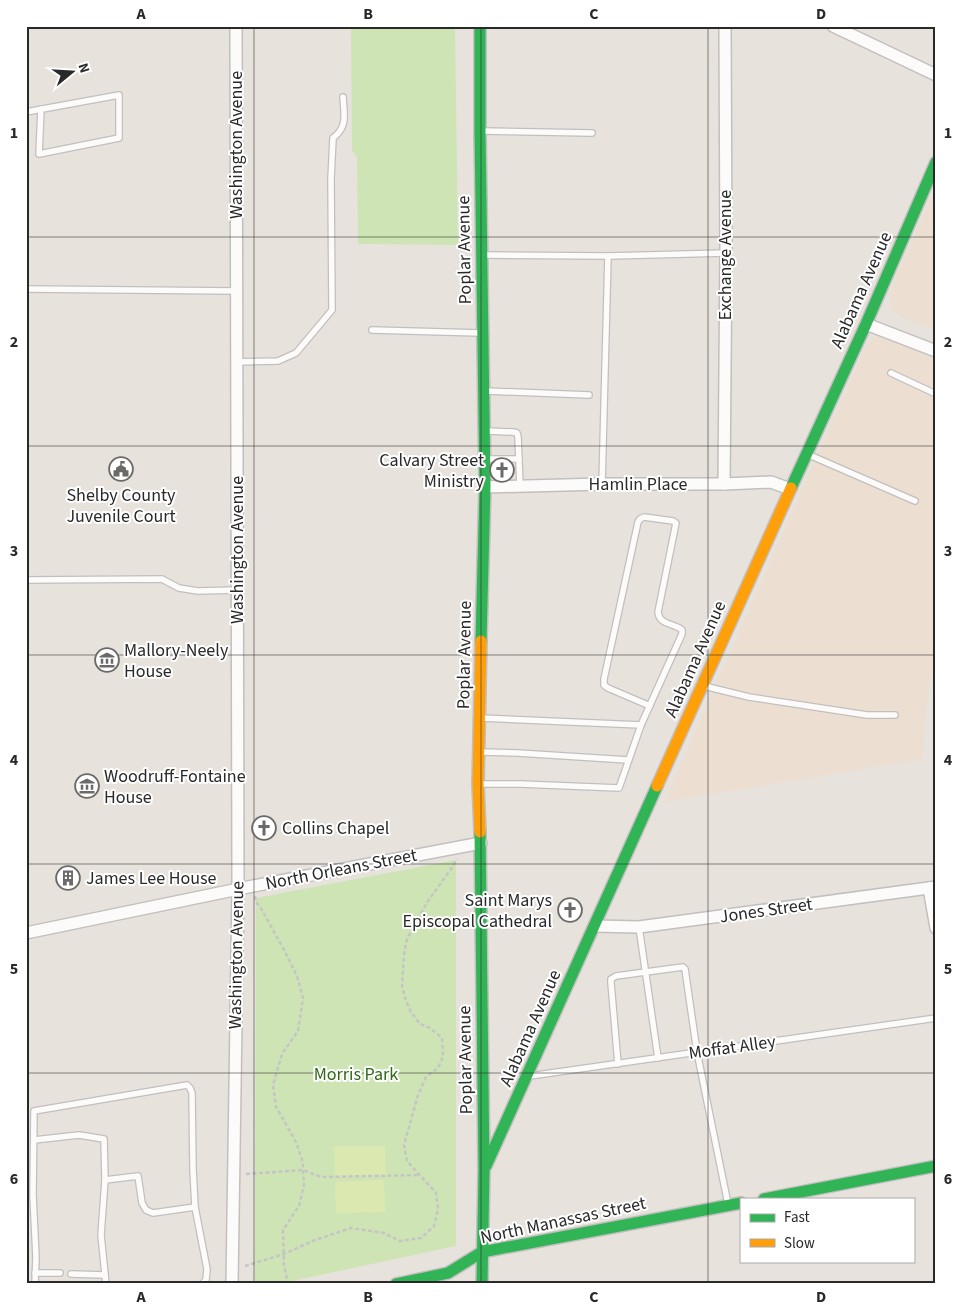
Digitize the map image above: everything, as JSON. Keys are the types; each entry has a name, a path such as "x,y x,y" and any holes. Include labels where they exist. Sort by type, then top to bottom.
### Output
{"street":[{"name":"Washington Avenue","path":"232,1284 238,889 236,26"},
{"name":"Poplar Avenue","path":"480,26 485,459 478,784 484,1169 482,1284"},
{"name":"Exchange Avenue","path":"724,484 725,26"},
{"path":"833,26 936,75"},
{"name":"Alabama Avenue","path":"484,1169 866,324 936,162"},
{"path":"866,324 936,352"},
{"name":"Hamlin Place","path":"485,487 771,482 790,489"},
{"name":"North Orleans Street","path":"26,933 253,886 480,843"},
{"path":"932,888 936,928"},
{"name":"Jones Street","path":"595,926 639,928 932,888"},
{"path":"769,1198 936,1166"},
{"name":"North Manassas Street","path":"396,1284 448,1273 482,1252 740,1203"}],"lane":[{"path":"26,112 41,109 119,95 119,138 39,154 41,109"},
{"path":"236,362 278,361 296,353 332,310 331,179 333,138 340,133 344,123 343,97"},
{"path":"480,131 592,133"},
{"path":"482,255 608,256 726,253"},
{"path":"602,484 608,256"},
{"path":"26,288 236,291"},
{"path":"372,330 483,333"},
{"path":"891,373 936,394"},
{"path":"484,391 589,394"},
{"path":"484,431 517,433 520,486"},
{"path":"806,454 915,501"},
{"path":"485,459 519,459"},
{"path":"478,784 619,788 642,725 682,634 682,630 679,627 660,620 658,617 676,523 644,517 638,522 604,685 650,706"},
{"path":"26,580 162,580 180,588 198,591 237,590"},
{"path":"702,685 749,697 867,715 895,715"},
{"path":"480,718 642,725"},
{"path":"479,752 628,760"},
{"path":"639,928 658,1058"},
{"path":"618,1064 611,978 685,968 698,1052 728,1206"},
{"name":"Moffat Alley","path":"527,1076 936,1018"},
{"path":"35,1284 34,1112 187,1085 192,1093 195,1207 207,1269 206,1280 202,1284"},
{"path":"34,1140 79,1135 104,1139 106,1180 101,1234 106,1284"},
{"path":"106,1180 138,1176 142,1203 146,1210 154,1213 195,1207"},
{"path":"35,1273 60,1273"},
{"path":"71,1274 105,1275"}],"path":[{"path":"232,1270 284,1254 315,1240 351,1228 384,1233 400,1241 421,1238 434,1226 438,1209 436,1193 407,1161 404,1145 418,1095 426,1077 438,1068 444,1057 442,1038 430,1028 420,1024 406,1001 402,986 404,954 408,938 428,901 451,870 463,846"},
{"path":"253,886 256,902 297,976 303,998 298,1031 282,1054 273,1085 276,1107 296,1142 303,1170 304,1185 299,1206 283,1230 284,1265 288,1284"},
{"path":"233,1175 303,1170 322,1177 420,1175"}],"shaded area":[{"path":"936,188 936,330 902,317 892,309 890,300 892,286"},
{"path":"875,336 886,337 936,359 936,647 927,702 922,759 664,802 867,343"}],"green space":[{"path":"351,26 455,26 458,245 358,244 357,157 352,151"},
{"name":"Morris Park","path":"456,860 456,1246 278,1284 255,1284 256,898"},
{"path":"334,1146 385,1146 386,1175 335,1177"},
{"path":"384,1180 385,1212 336,1213 335,1182"}],"traffic: fast":[{"path":"480,26 485,487 481,641"},
{"path":"791,488 866,324 936,162"},
{"path":"486,1166 657,786"},
{"path":"480,832 484,1169 482,1284"},
{"path":"769,1198 936,1166"},
{"path":"396,1284 448,1273 482,1252 740,1203"}],"traffic: slow":[{"path":"657,786 791,488"},
{"path":"480,832 478,784 481,641"}],"place":[{"name":"Shelby County Juvenile Court","path":"121,469"},
{"name":"Calvary Street Ministry","path":"502,470"},
{"name":"Mallory-Neely House","path":"107,660"},
{"name":"Woodruff-Fontaine House","path":"87,786"},
{"name":"Collins Chapel","path":"264,828"},
{"name":"James Lee House","path":"68,878"},
{"name":"Saint Marys Episcopal Cathedral","path":"570,910"}]}
